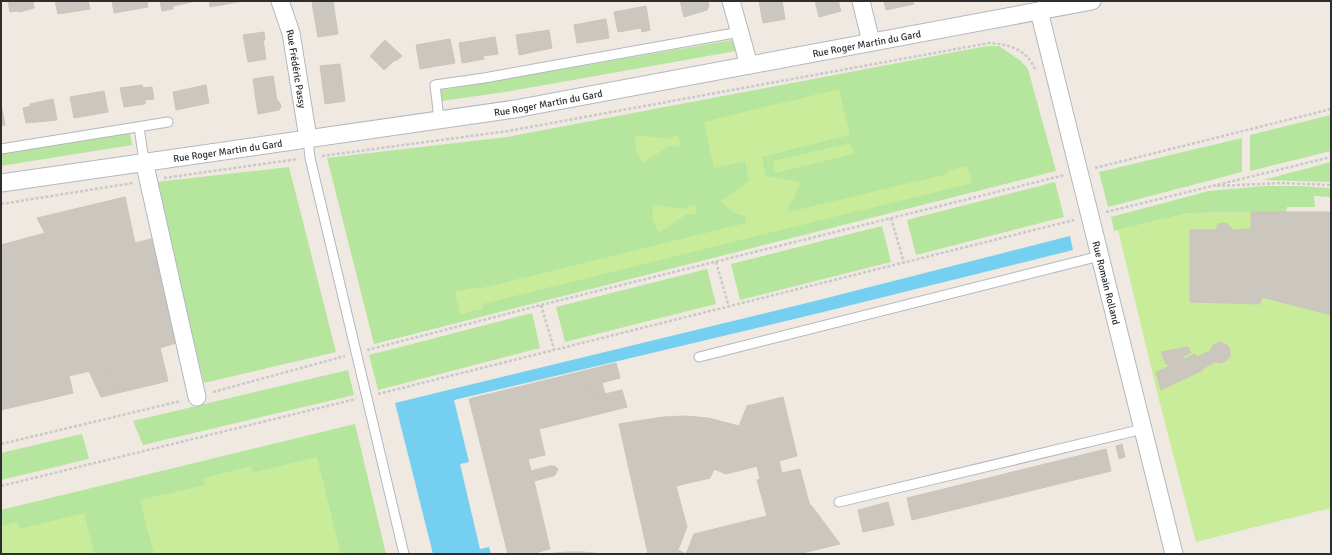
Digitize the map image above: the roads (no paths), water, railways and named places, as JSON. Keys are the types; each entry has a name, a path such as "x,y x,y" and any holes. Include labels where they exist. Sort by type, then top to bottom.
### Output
{"street":[{"name":"Rue Frédéric Passy","path":"280,1 291,33 308,138"},
{"path":"731,1 749,65"},
{"path":"861,1 871,42"},
{"name":"Rue Roger Martin du Gard","path":"1,183 515,108 1092,1"},
{"name":"Rue Romain Rolland","path":"1039,11 1072,174 1090,216 1174,554"},
{"path":"144,161 198,397"}],"lane":[{"path":"439,119 435,85 484,78 740,32"},
{"path":"1,149 168,122"},
{"path":"139,126 144,161"},
{"path":"308,138 310,158 404,554"},
{"path":"699,357 1100,256"},
{"path":"839,502 1143,429"}],"water":[{"path":"1070,236 1073,250 815,314 454,400 469,462 460,464 480,549 489,547 491,554 433,554 395,403 811,302"}]}
